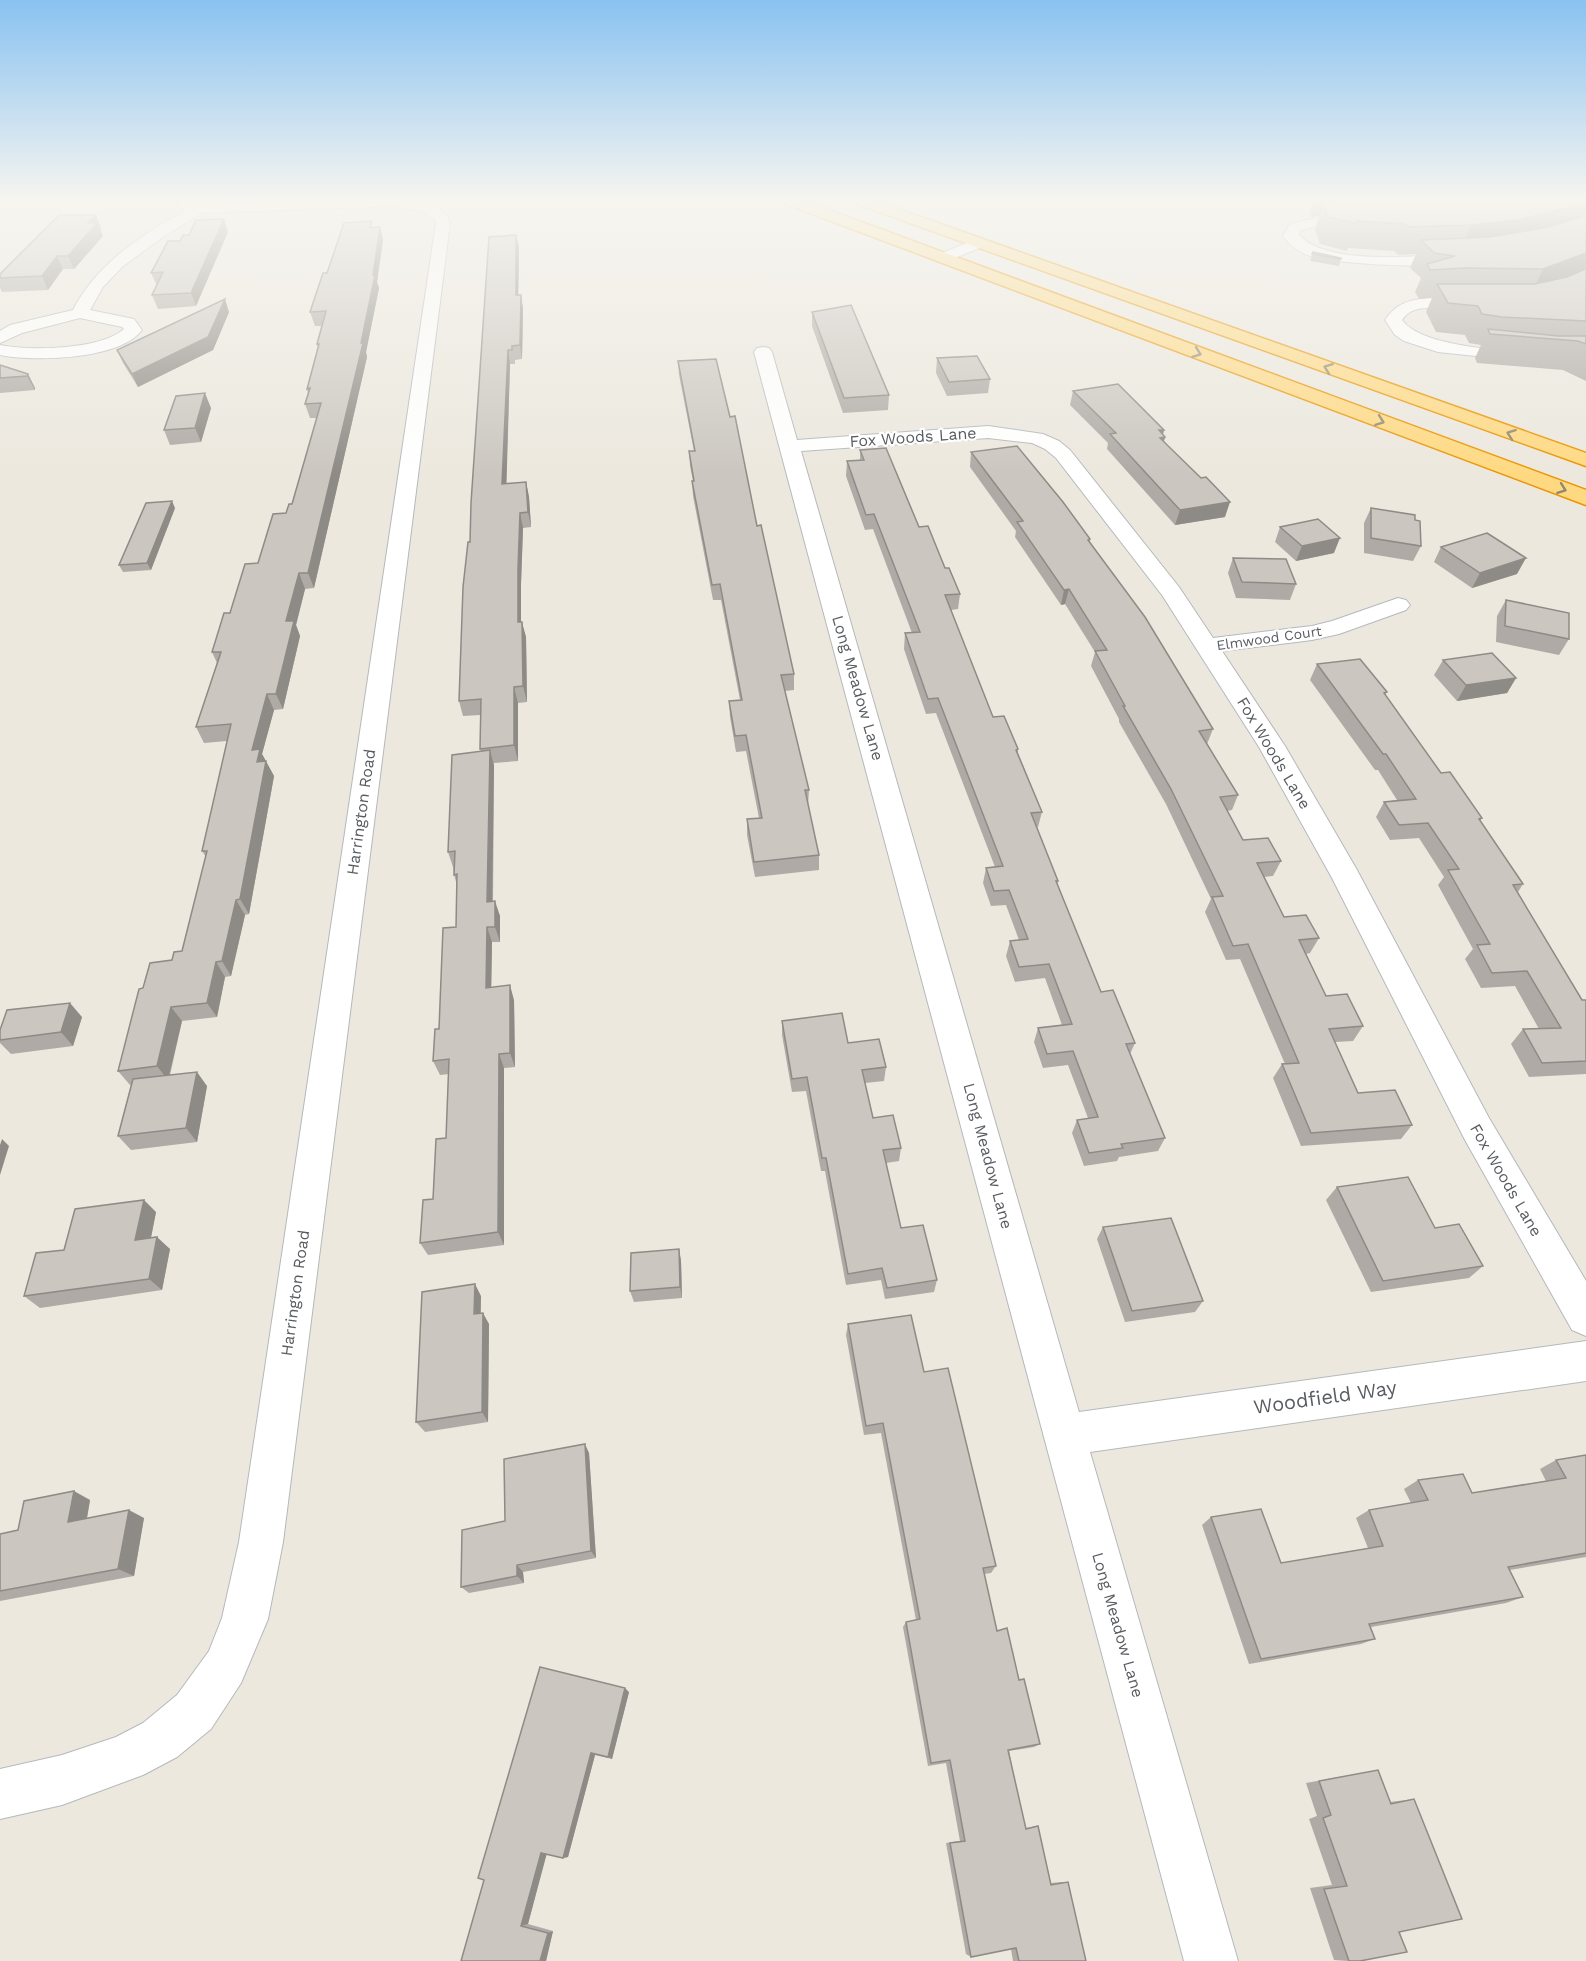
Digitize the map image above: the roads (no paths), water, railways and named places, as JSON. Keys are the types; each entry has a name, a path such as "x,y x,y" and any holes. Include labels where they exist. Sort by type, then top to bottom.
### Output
{"highway":[{"path":"1033,292 1586,498"},
{"path":"1115,292 1586,460"}],"street":[{"path":"80,313 91,292"},
{"name":"Harrington Road","path":"0,1794 62,1780 126,1758 160,1740 194,1712 225,1667 245,1619 261,1542 434,292"},
{"path":"1489,306 1411,305 1395,314 1393,320 1401,331 1410,337 1438,347 1543,357 1586,358"},
{"path":"0,338 16,328 80,313 128,322 133,330 126,339 98,348 18,353 0,350"},
{"name":"Long Meadow Lane","path":"763,352 1211,1961"},
{"name":"Fox Woods Lane","path":"790,446 988,432 1016,434 1052,445 1063,454 1128,534 1208,646 1272,746 1353,889 1477,1129 1586,1317"},
{"name":"Elmwood Court","path":"1208,646 1312,633 1359,620 1398,605"},
{"name":"Woodfield Way","path":"1065,1435 1586,1361"}]}
